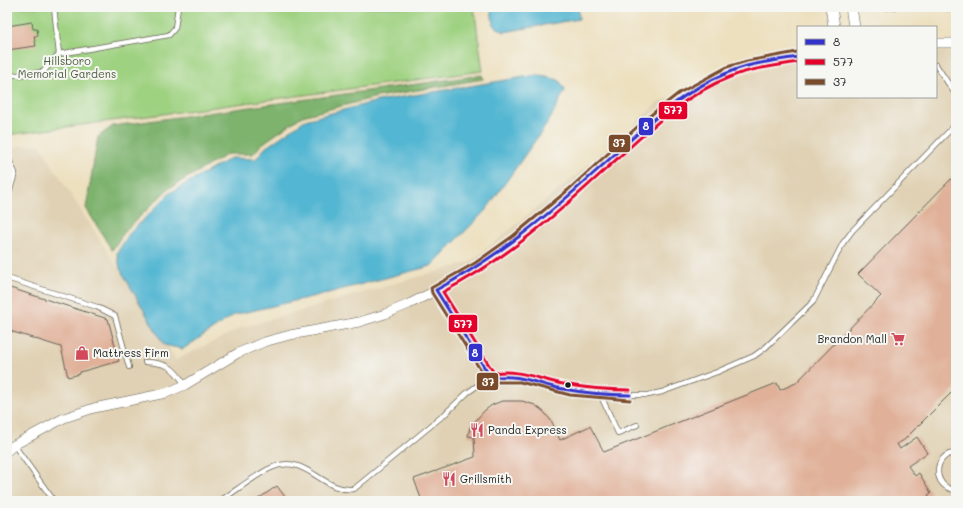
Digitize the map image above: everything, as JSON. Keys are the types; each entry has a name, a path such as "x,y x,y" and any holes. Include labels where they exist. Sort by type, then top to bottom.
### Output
{"street":[{"path":"831,7 834,26"},
{"path":"851,7 854,26"},
{"path":"937,42 956,44"},
{"path":"11,448 64,418 94,408 166,393 185,385 238,353 255,346 290,335 338,327 379,316 409,304 461,278 505,250 588,179 656,115 693,89 720,75 742,68 797,57"}],"lane":[{"path":"54,7 59,54"},
{"path":"7,75 43,72 59,54 169,36 175,28 178,7"},
{"path":"877,7 894,7"},
{"path":"935,7 956,9"},
{"path":"937,66 956,95"},
{"path":"220,501 272,467 285,464 297,464 329,484 345,490 354,489 433,424 467,393 481,382 491,378 500,376 526,377 560,389 600,394 648,394 662,392 717,372 754,356 812,302 843,243 853,230 890,190 956,124"},
{"path":"7,160 10,160 15,173 7,200"},
{"path":"7,278 97,307 115,316 129,367"},
{"path":"436,290 491,378"},
{"path":"145,362 162,363 177,373 185,385"},
{"path":"600,394 618,433 637,425"},
{"path":"11,448 54,501"},
{"path":"956,453 952,453 945,457 940,463 938,472 940,480 944,486 956,490"}],"shaded area":[{"path":"956,42 956,501 7,501 7,148 39,144 176,360 241,328 470,262 572,179 632,127 658,102 797,58 797,98 937,98 937,43"}],"green space":[{"name":"Hillsboro Memorial Gardens","path":"7,7 474,7 483,71 7,135"},
{"path":"482,75 483,79 377,97 302,116 262,144 253,154 228,154 168,189 125,231 112,250 86,208 98,137 113,126"}],"water":[{"path":"491,7 578,7 579,19 504,32 493,25"},
{"path":"537,75 559,80 565,90 549,121 486,210 431,266 324,294 234,315 183,349 164,345 120,269 117,253 129,234 170,193 231,158 256,159 265,148 305,120 378,101"}],"building":[{"path":"32,22 33,29 37,29 38,36 34,36 36,46 7,50 7,26"},
{"name":"Brandon Mall","path":"956,174 956,388 904,440 897,444 900,449 917,437 927,453 908,466 915,476 919,473 931,493 928,495 932,501 422,501 414,479 475,457 474,437 468,436 470,427 484,411 492,405 502,401 522,401 535,405 544,412 552,422 560,440 590,426 604,452 777,383 780,390 796,383 881,296 858,274"},
{"path":"7,287 108,319 119,361 68,377 61,347 7,330"},
{"path":"277,486 288,501 255,501"}],"transit line":[{"name":"37","path":"630,400 570,395 520,382 488,382 432,293 431,288 475,263 513,236 568,190 647,118 679,93 727,67 747,61 797,52"},
{"name":"8","path":"630,395 588,393 553,387 520,378 491,378 436,290 479,265 519,237 576,190 657,117 690,92 727,73 744,67 797,57"},
{"name":"577","path":"630,390 580,387 520,373 494,373 443,292 488,266 529,236 569,203 664,117 695,94 730,77 747,71 797,62"}],"place":[{"name":"Brandon Mall","path":"898,339"},
{"name":"Mattress Firm","path":"82,353"},
{"name":"Panda Express","path":"477,430"},
{"name":"Grillsmith","path":"449,479"}]}
